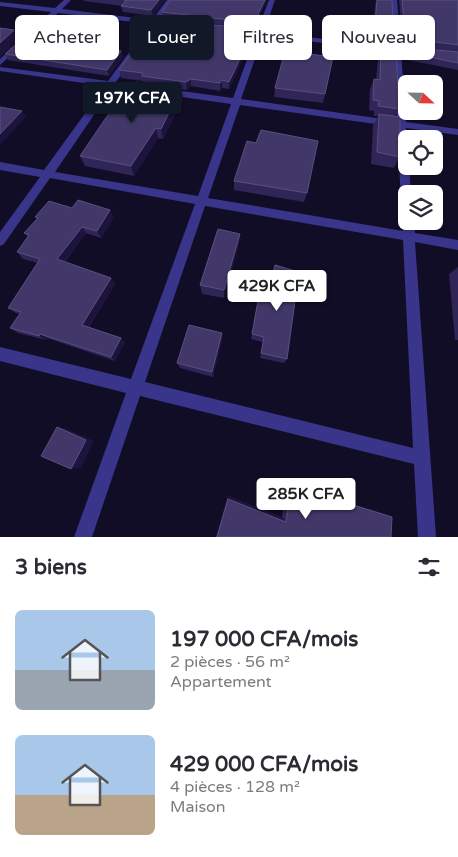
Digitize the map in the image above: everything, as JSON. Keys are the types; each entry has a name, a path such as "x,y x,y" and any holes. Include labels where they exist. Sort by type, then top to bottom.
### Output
{"street":[{"path":"0,63 68,0"},
{"path":"160,15 170,0"},
{"path":"267,15 272,0"},
{"path":"394,0 395,15"},
{"path":"0,4 129,19"},
{"path":"0,241 129,59"},
{"path":"83,537 251,60"},
{"path":"398,60 405,185"},
{"path":"0,69 458,132"},
{"path":"0,166 458,245"},
{"path":"409,230 427,537"},
{"path":"0,354 422,458"}],"building":[{"path":"127,0 159,0 151,10 121,6"},
{"path":"170,0 265,0 259,15 224,15 224,19 214,18 214,15 188,15 162,12"},
{"path":"377,0 392,0 393,15 376,15"},
{"path":"402,0 458,0 458,45 435,42 435,15 404,15"},
{"path":"214,25 224,26 224,60 239,60 229,82 222,80 220,83 191,79 186,82 142,76 143,73 119,70 129,56 129,60 214,60"},
{"path":"0,28 14,30 0,43"},
{"path":"15,45 15,56 5,54"},
{"path":"435,50 458,52 458,63 435,58"},
{"path":"312,54 322,56 322,60 332,60 325,94 275,88 283,60 312,60"},
{"path":"43,60 114,60 107,70"},
{"path":"381,60 397,60 398,109 378,106 379,101 373,100 374,79 380,80"},
{"path":"136,82 181,89 161,129 156,128 131,166 80,156 114,106 120,107"},
{"path":"0,107 22,111 0,134"},
{"path":"379,114 398,117 400,130 398,130 398,157 377,152"},
{"path":"261,130 318,141 307,193 234,181 247,141 256,143"},
{"path":"78,200 110,210 97,231 82,227 57,259 111,278 82,325 121,338 111,357 40,334 39,336 10,328 21,312 8,308 40,259 17,252 29,235 24,233 38,218 35,217 49,201 72,208"},
{"path":"218,229 240,234 224,290 200,285"},
{"path":"275,265 299,272 287,359 261,353 264,337 252,334 261,284 270,285"},
{"path":"189,325 222,333 212,372 177,363"},
{"path":"57,427 86,440 71,469 41,456"},
{"path":"291,486 392,517 391,537 217,537 228,499 286,522"}]}
